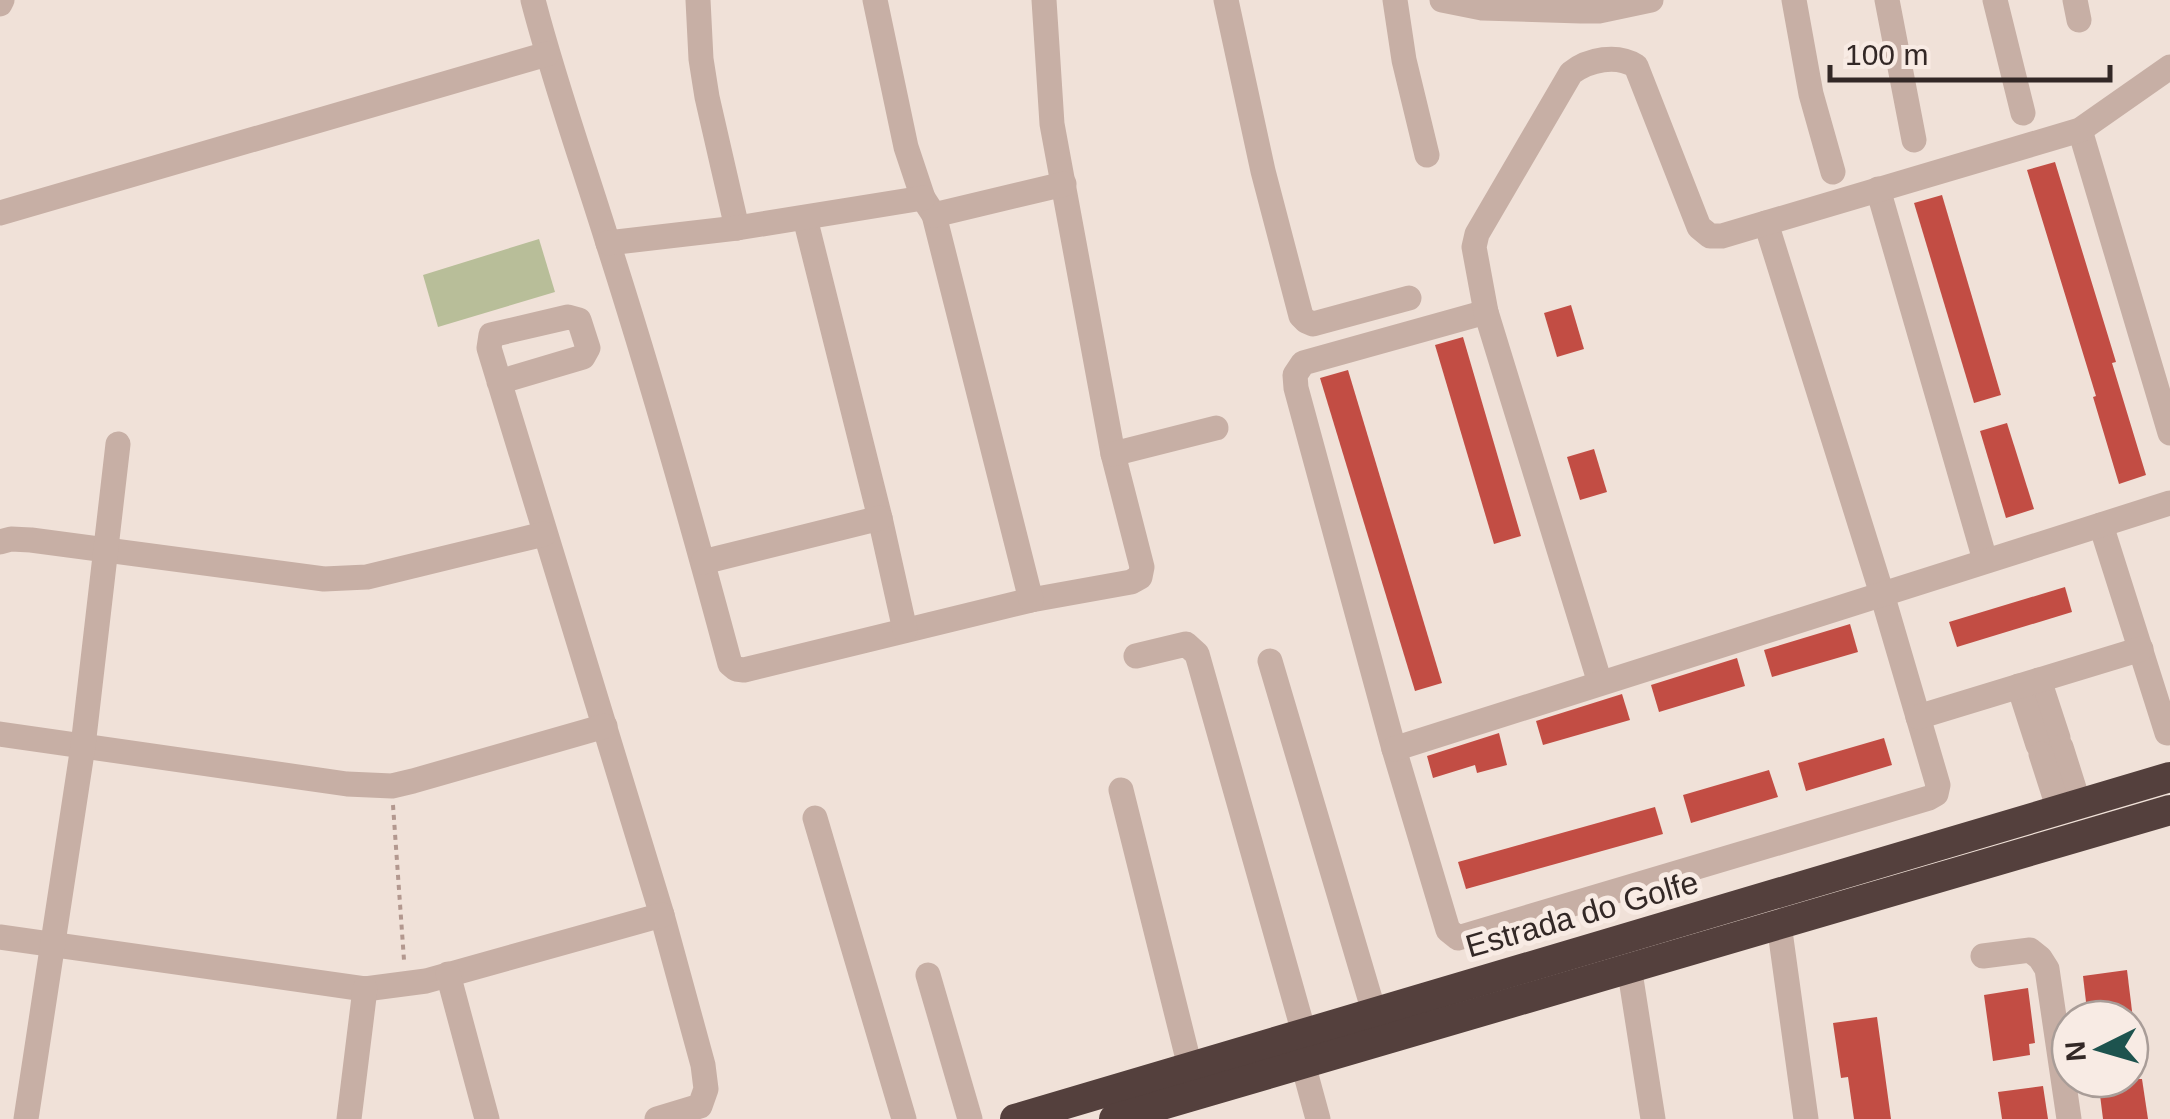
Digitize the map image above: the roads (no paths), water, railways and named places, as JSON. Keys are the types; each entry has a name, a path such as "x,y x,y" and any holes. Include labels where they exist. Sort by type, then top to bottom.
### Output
{"highway":[{"name":"Estrada do Golfe","path":"1114,1119 1180,1110 1374,1012 2170,777"},
{"name":"Estrada do Golfe","path":"1015,1119 1190,1067 1303,1049 1630,966 2170,810"}],"street":[{"path":"533,0 703,562 730,664 744,670 1140,577 1142,567 1114,454 1052,124 1044,0"},
{"path":"698,0 707,97 736,228"},
{"path":"875,0 906,147 929,207 1032,600"},
{"path":"1226,0 1263,171 1301,316 1313,324 1409,298"},
{"path":"1395,0 1404,60 1428,155"},
{"path":"1442,0 1482,8 1499,4 1599,11 1651,0"},
{"path":"1794,0 1810,94 1832,172"},
{"path":"1887,0 1914,140"},
{"path":"1995,0 2023,113"},
{"path":"0,213 547,54"},
{"path":"1600,684 1486,312 1474,247 1477,234 1571,73 1580,66 1613,58 1636,66 1699,227 1710,236 1722,236 2080,130 2170,67"},
{"path":"2080,130 2170,433"},
{"path":"608,244 805,218 929,207 1064,184"},
{"path":"1878,188 1986,560"},
{"path":"805,218 904,630"},
{"path":"1486,312 1303,363 1295,374 1394,749 1448,930 1458,938 1936,794 1938,786 1882,594 1766,224"},
{"path":"499,382 662,915 703,1065 706,1090 700,1106 657,1119"},
{"path":"1114,454 1216,428"},
{"path":"26,1119 83,746 118,444"},
{"path":"1394,749 2170,503"},
{"path":"703,562 880,518"},
{"path":"2101,525 2170,732"},
{"path":"0,542 31,540 343,579 368,577 544,534"},
{"path":"1136,656 1186,644 1197,654 1303,1049 1318,1119"},
{"path":"1918,717 2141,649"},
{"path":"1270,661 1374,1012"},
{"path":"2029,683 2069,807"},
{"path":"0,734 347,784 392,786 605,726"},
{"path":"1121,790 1190,1067"},
{"path":"815,818 904,1119"},
{"path":"0,937 365,989 406,985 662,915"},
{"path":"1778,924 1806,1119"},
{"path":"1983,956 2030,950 2047,969 2069,1119"},
{"path":"1630,966 1653,1119"},
{"path":"448,974 486,1119"},
{"path":"928,975 970,1119"},
{"path":"349,1119 365,989"}]}
